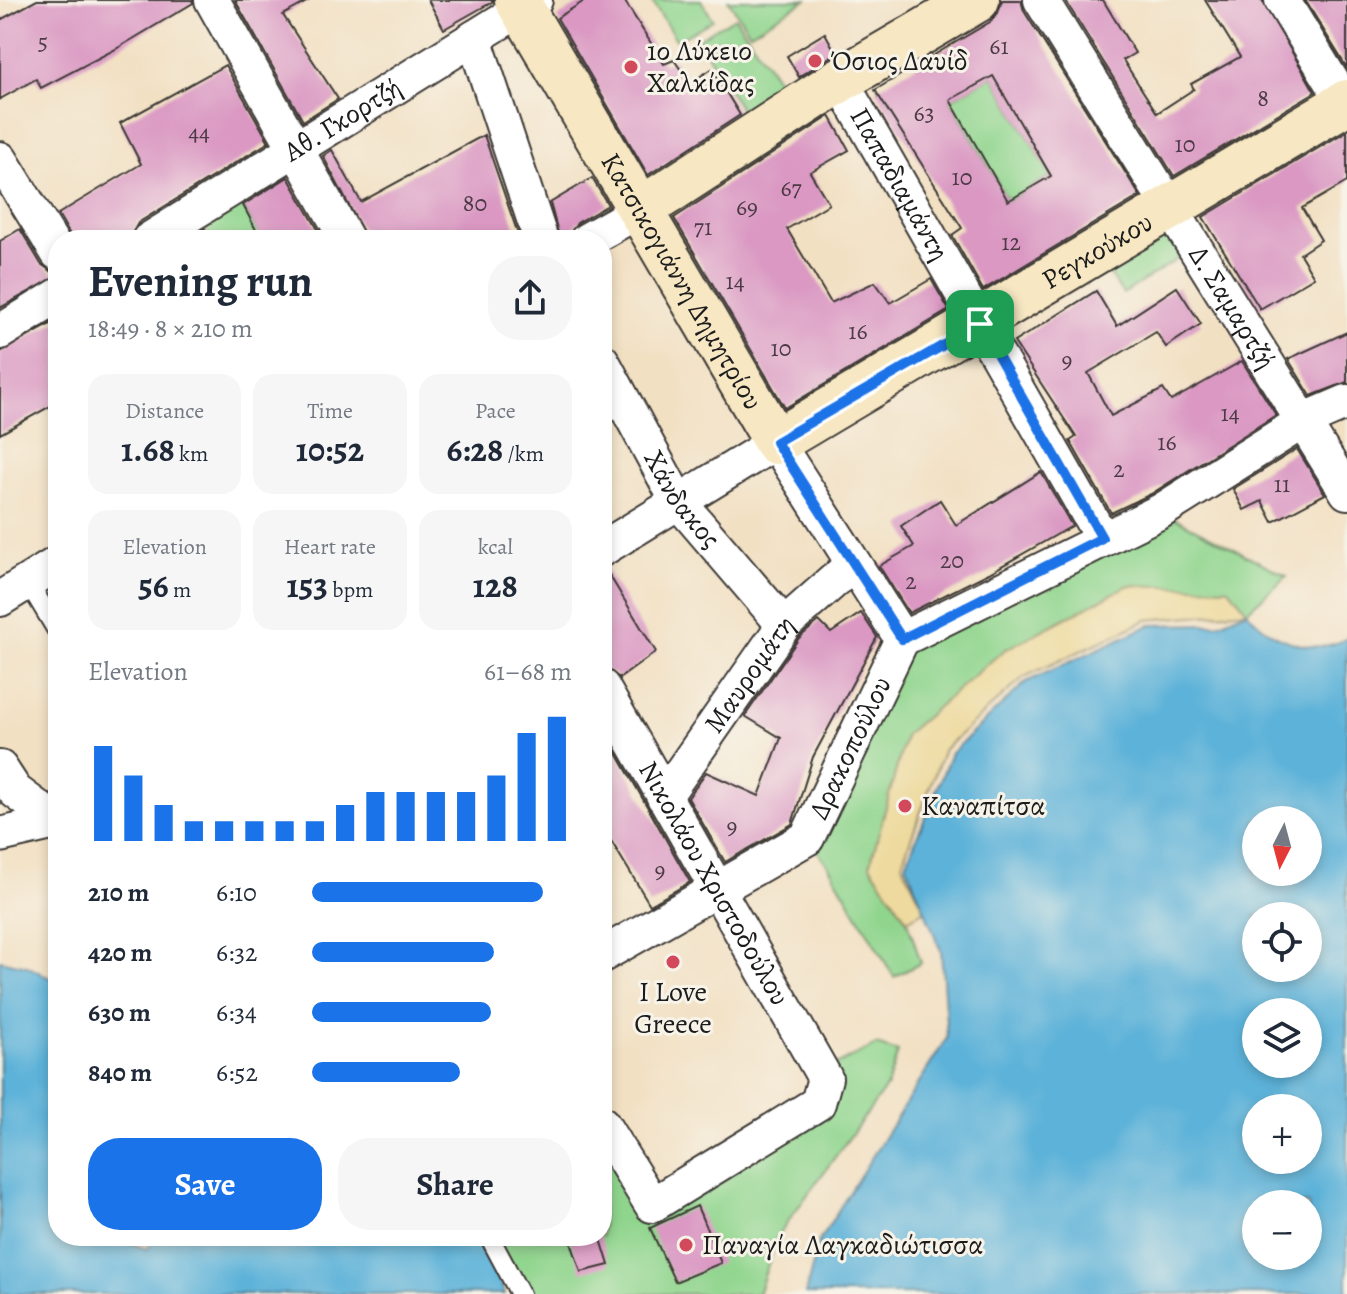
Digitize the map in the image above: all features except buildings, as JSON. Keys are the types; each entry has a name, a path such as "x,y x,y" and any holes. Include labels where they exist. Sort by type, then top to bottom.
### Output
{"main road":[{"path":"640,210 840,80 977,0"},
{"name":"Κατσικογιάννη Δημητρίου","path":"525,3 640,210 776,442"},
{"name":"Ρεγκούκου","path":"776,442 980,324 1346,104"}],"street":[{"path":"212,0 341,230"},
{"name":"Δ. Σαμαρτζή","path":"1041,0 1347,492"},
{"path":"1282,0 1346,104"},
{"name":"Αθ. Γκορτζή","path":"165,230 525,3"},
{"path":"474,38 538,230"},
{"name":"Παπαδιαμάντη","path":"840,80 1102,538"},
{"path":"0,159 48,237"},
{"path":"605,230 640,210"},
{"path":"0,332 48,302"},
{"name":"Χάνδακος","path":"612,380 677,500 784,625"},
{"path":"902,639 1161,511 1305,420 1347,402"},
{"name":"Ρεγκούκου","path":"612,542 776,442"},
{"name":"Κατσικογιάννη Δημητρίου","path":"776,442 902,639"},
{"name":"Μαυρομάτη","path":"664,797 784,625 853,564"},
{"path":"14,590 48,569"},
{"name":"Δρακοπούλου","path":"612,950 718,892 807,838 902,639"},
{"name":"Νικολάου Χριστοδούλου","path":"612,705 718,892 821,1090 652,1205 612,1140"},
{"path":"0,768 15,791 48,815"},
{"path":"0,835 48,824"}],"lane":[{"path":"14,590 48,622"},
{"path":"494,1246 520,1294"}],"green space":[{"path":"651,0 701,0 713,20 677,41"},
{"path":"728,0 806,0 750,33"},
{"path":"735,17 781,85 741,110 698,39"},
{"path":"993,76 1051,176 1008,201 950,100"},
{"path":"238,196 257,230 205,230 199,217"},
{"path":"1172,214 1192,250 1123,294 1098,259"},
{"path":"1161,511 1287,576 1247,611 1229,588 1004,650 870,865 907,920 921,963 894,977 828,865 807,838 902,639"},
{"path":"876,1045 898,1052 887,1086 778,1235 758,1294 513,1294 487,1246 612,1246 612,1140 651,1204 818,1103 828,1069"}],"sand":[{"name":"Καναπίτσα","path":"1129,585 1229,588 1247,611 1147,620 1024,677 944,749 902,863 925,910 907,920 870,865 906,734 1004,650"}],"water":[{"path":"1247,611 1267,630 1306,646 1334,644 1347,638 1347,1294 805,1294 819,1241 947,1038 941,951 906,864 951,753 1026,682 1150,625 1218,624"},
{"path":"0,960 27,966 48,977 48,1246 138,1246 147,1249 149,1246 479,1246 488,1255 505,1294 0,1294"}],"place":[{"name":"Όσιος Δαυίδ","path":"815,61"},
{"name":"1ο Λύκειο Χαλκίδας","path":"631,67"},
{"name":"Καναπίτσα","path":"905,806"},
{"name":"I Love Greece","path":"673,962"},
{"name":"Παναγία Λαγκαδιώτισσα","path":"686,1245"}],"route":[{"path":"980,324 1102,538 902,639 776,442 980,324"}]}
